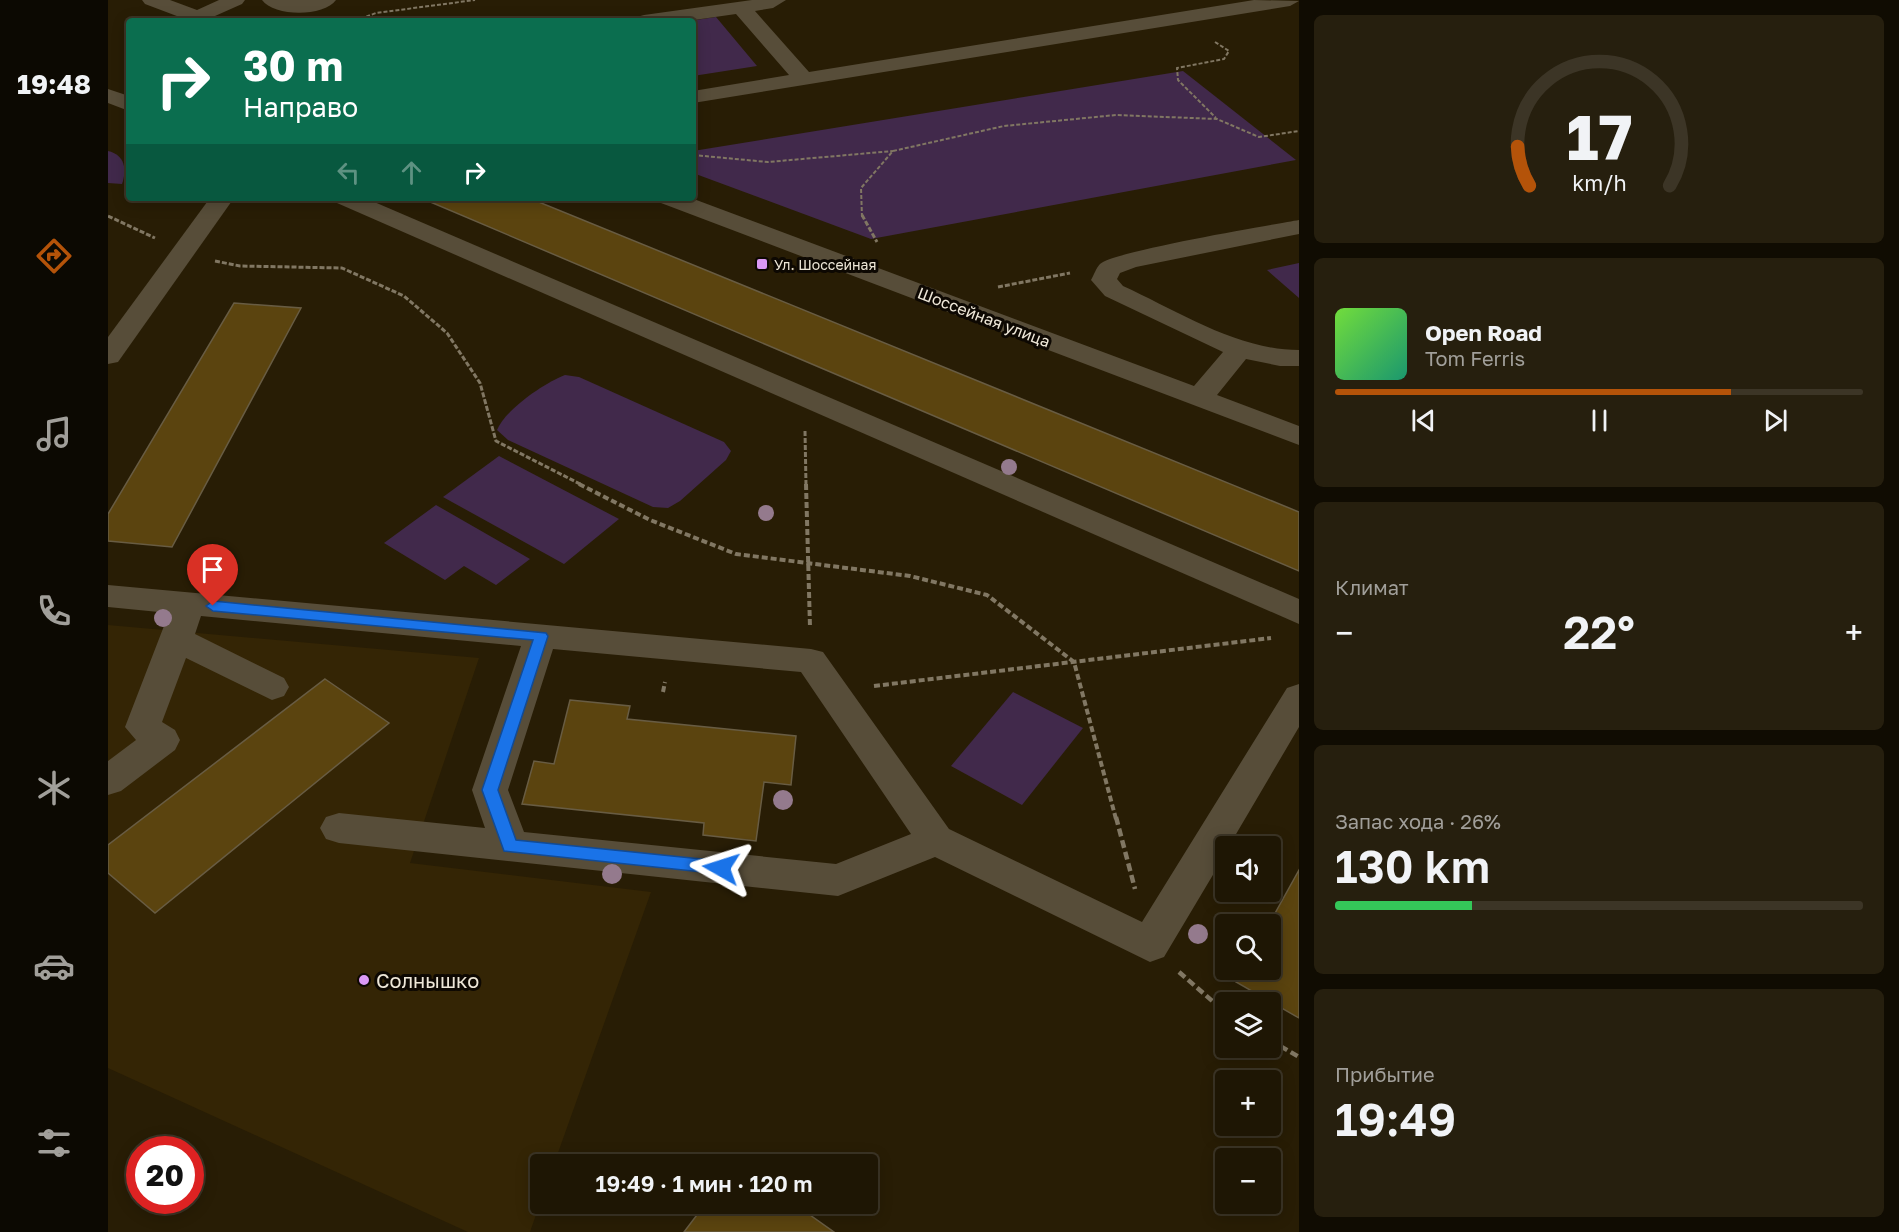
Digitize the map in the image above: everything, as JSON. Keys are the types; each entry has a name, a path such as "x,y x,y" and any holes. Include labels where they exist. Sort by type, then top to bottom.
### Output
{"street":[{"path":"152,0 200,18"},
{"path":"205,18 235,0"},
{"path":"272,0 296,9 308,8 326,0"},
{"path":"666,18 741,8 776,0"},
{"path":"696,97 1290,0"},
{"path":"741,8 804,79"},
{"path":"108,95 126,103"},
{"path":"108,356 220,201"},
{"path":"352,201 1299,612"},
{"name":"Шоссейная улица","path":"677,201 1299,436"},
{"path":"1299,227 1130,261 1110,268 1104,279 1114,291 1240,350 1280,358 1299,358"},
{"path":"1199,398 1240,350"},
{"path":"108,597 811,661 936,840 1150,945 1299,697"},
{"path":"108,781 162,740 143,728 189,604"},
{"path":"510,846 490,790 541,636"},
{"path":"176,639 272,687"},
{"path":"339,828 838,880 936,840"}],"path":[{"path":"446,0 454,3"},
{"path":"364,18 376,14 475,0"},
{"path":"1196,15 1205,36 1229,51 1224,59 1177,68 1178,80 1217,118 1259,136 1299,131"},
{"path":"696,155 762,164 798,163 893,151 1004,126 1116,115 1217,118"},
{"path":"881,248 862,218 861,188 893,151"},
{"path":"108,216 183,251 240,266 342,268 404,296 447,333 480,383 496,441 650,520 736,554 808,561 910,576 987,595 1074,662 1150,945 1215,1003"},
{"path":"990,289 1130,261"},
{"path":"804,397 811,661"},
{"path":"831,691 1275,637"},
{"path":"1281,1046 1299,1057"}],"shaded area":[{"path":"716,17 757,66 696,76 696,20"},
{"path":"1183,71 1296,160 871,239 696,174 696,151"},
{"path":"108,151 118,156 123,163 122,184 108,183"},
{"path":"1299,263 1299,298 1267,270"},
{"path":"565,375 579,377 724,442 731,451 726,460 680,501 668,508 653,507 508,440 497,430 501,422 516,406 547,384"},
{"path":"499,456 619,519 564,564 443,497"},
{"path":"436,505 530,559 496,585 464,566 445,580 384,543"},
{"name":"Солнышко","path":"108,625 479,658 410,863 651,892 558,1154 530,1154 530,1214 536,1214 530,1232 468,1232 108,1068"},
{"path":"1013,692 1083,728 1022,805 951,766"}],"building":[{"path":"428,201 536,201 1299,512 1299,571"},
{"path":"234,303 301,308 172,547 108,541 108,514"},
{"path":"325,679 389,723 155,913 108,873 108,845"},
{"path":"570,700 630,706 627,719 796,736 791,785 764,782 756,841 703,835 704,823 522,804 534,761 554,764"},
{"path":"1299,870 1299,1018 1281,1008 1281,992 1254,992 1236,982 1237,980 1281,980 1281,914 1275,914"},
{"path":"698,1214 809,1214 834,1232 684,1232"}],"place":[{"name":"Ул. Шоссейная","path":"762,264"},
{"name":"Солнышко","path":"364,980"}],"route":[{"path":"213,606 541,636 490,790 510,846 721,868"}]}
